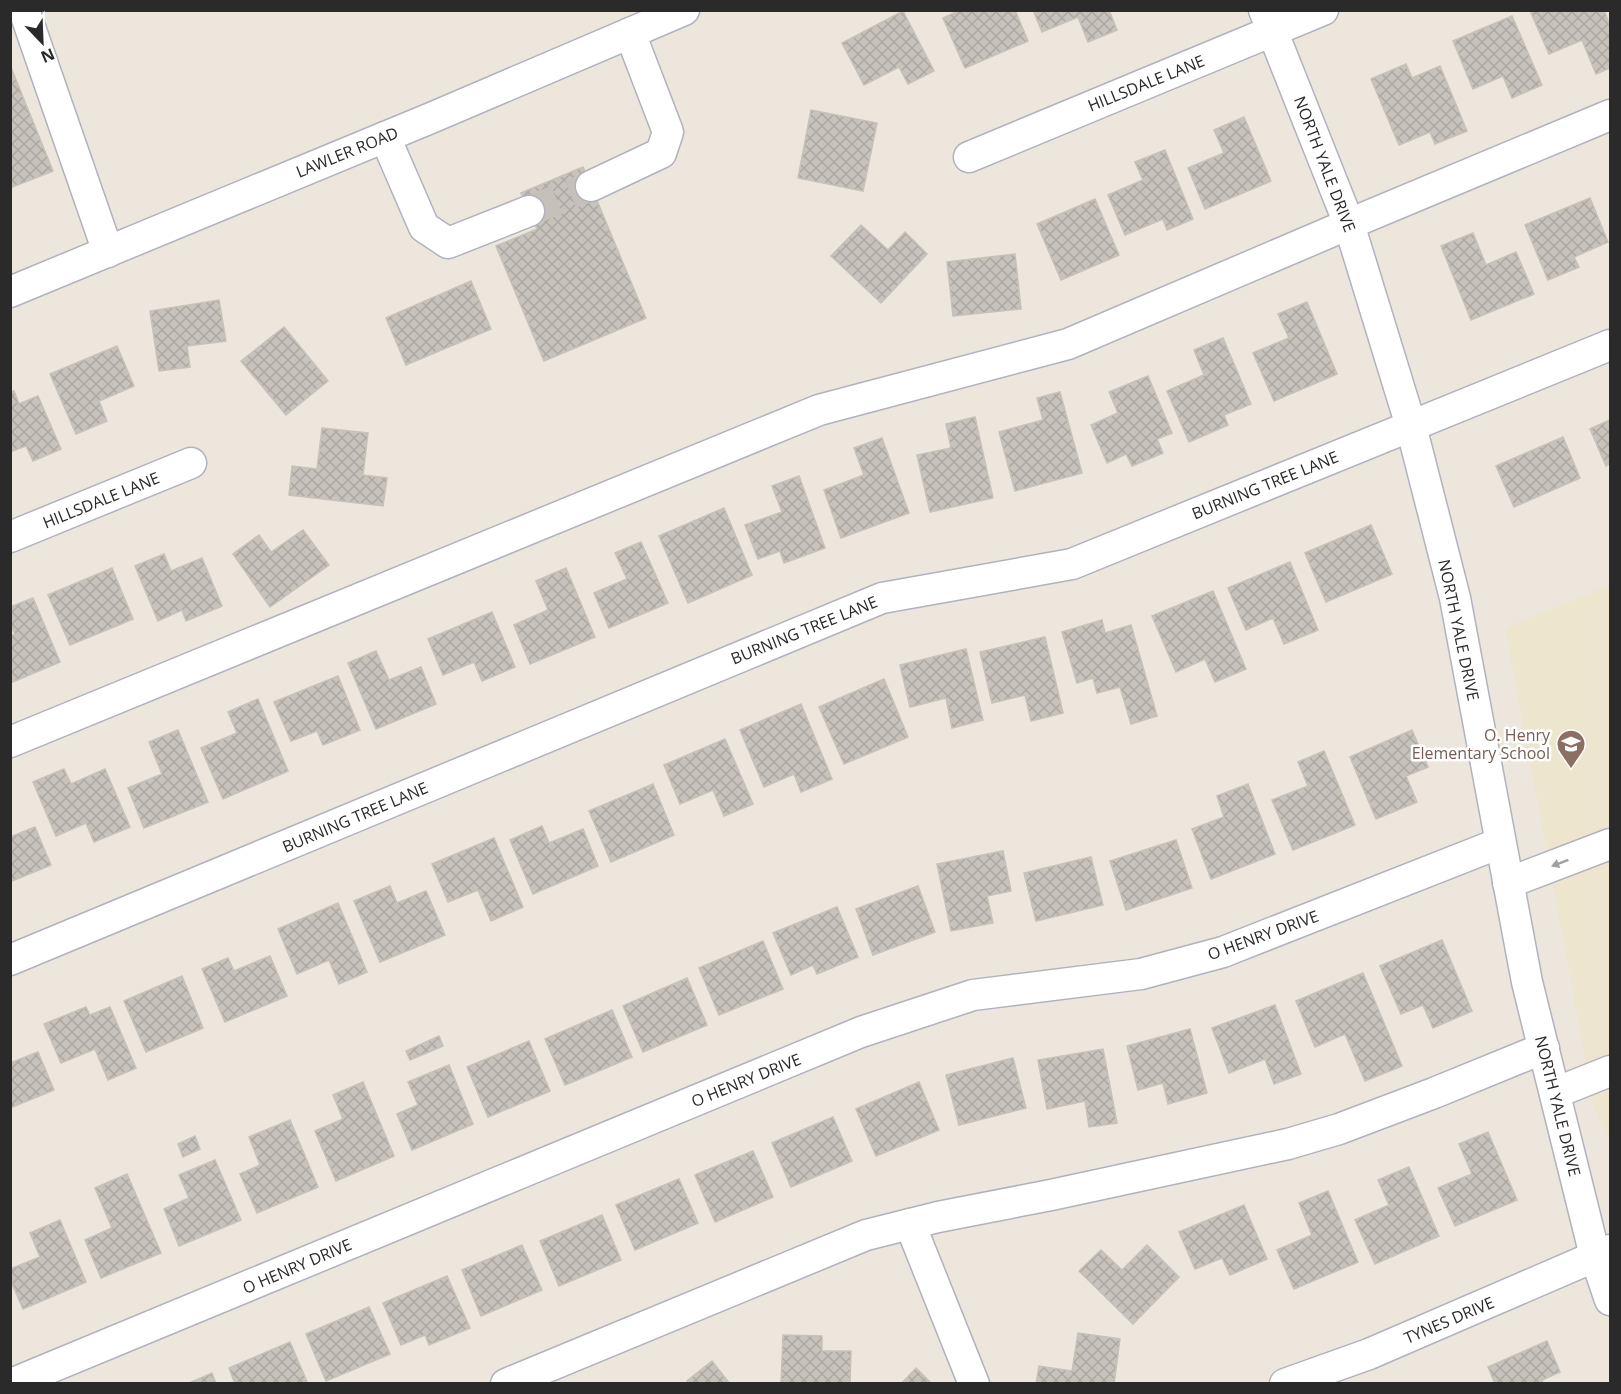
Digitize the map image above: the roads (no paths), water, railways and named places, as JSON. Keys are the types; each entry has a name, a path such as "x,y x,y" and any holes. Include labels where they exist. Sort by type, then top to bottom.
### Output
{"street":[{"path":"24,10 108,252"},
{"name":"LAWLER ROAD","path":"10,292 684,10"},
{"name":"HILLSDALE LANE","path":"969,157 1269,21 1323,10"},
{"name":"NORTH YALE DRIVE","path":"1269,21 1349,224 1411,426 1455,598 1527,982 1555,1093 1603,1253 1611,1300"},
{"path":"591,186 661,153 668,132 630,33"},
{"path":"10,742 819,411 1068,344 1611,115"},
{"path":"385,137 424,227 448,243 529,211"},
{"name":"BURNING TREE LANE","path":"10,960 882,597 1072,564 1611,345"},
{"name":"HILLSDALE LANE","path":"10,537 191,463"},
{"name":"O HENRY DRIVE","path":"11,1383 861,1032 973,995 1141,974 1223,952 1500,843"},
{"path":"1508,883 1610,844 1611,846"},
{"path":"506,1383 539,1377 866,1235 1298,1141 1350,1125 1544,1048"},
{"path":"1555,1093 1611,1071"},
{"path":"910,1224 974,1383"},
{"name":"TYNES DRIVE","path":"1285,1383 1369,1354 1603,1253"}],"tunnel":[{"path":"529,211 591,186"}],"place":[{"name":"O. Henry Elementary School","path":"1571,770"}]}
